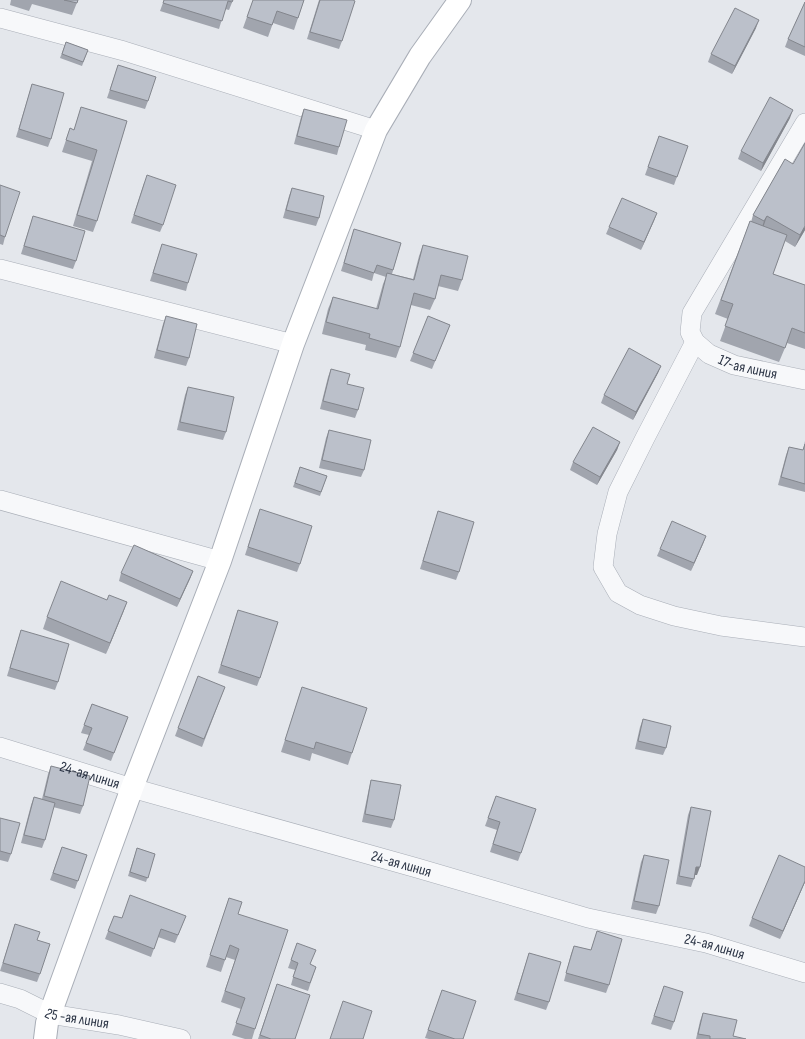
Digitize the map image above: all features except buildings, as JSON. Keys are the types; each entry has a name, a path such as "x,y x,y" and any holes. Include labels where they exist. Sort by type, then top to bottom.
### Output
{"street":[{"path":"45,1039 50,1014 132,788 220,561 293,344 376,130 420,56 460,0"},
{"path":"0,18 124,51 376,130"},
{"path":"803,129 692,313 690,332 695,342 618,492 606,534 603,567 618,593 640,605 674,616 721,626 805,637"},
{"path":"0,269 293,344"},
{"name":"17-ая линия","path":"695,342 710,354 734,365 805,380"},
{"path":"0,500 220,561"},
{"name":"24-ая линия","path":"0,747 132,788 588,918 706,943 805,973"},
{"name":"25 -ая линия","path":"0,993 20,999 50,1014 120,1025 181,1039"}]}
